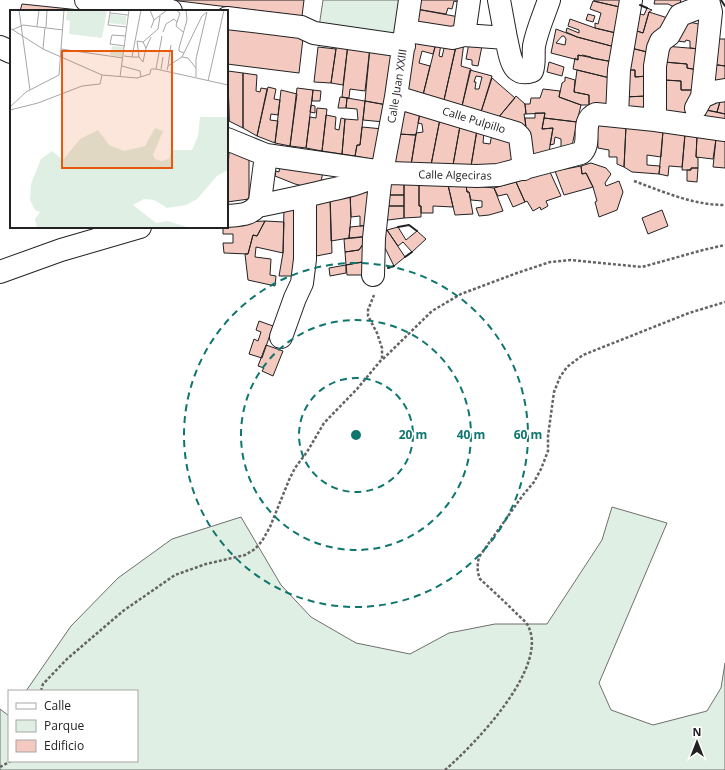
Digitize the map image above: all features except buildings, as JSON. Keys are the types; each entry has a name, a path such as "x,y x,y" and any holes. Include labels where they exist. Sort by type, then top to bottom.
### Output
{"street":[{"path":"86,0 163,10"},
{"name":"Calle Juan XXIII","path":"373,275 374,238 380,183 396,97 410,0"},
{"path":"464,35 469,0"},
{"path":"499,0 512,62 516,70 522,73 532,71 534,65 534,47 537,34 549,0"},
{"path":"617,116 619,70 631,0"},
{"path":"655,120 656,56 658,48 664,39 669,35 680,15 698,8 705,0"},
{"path":"692,126 695,112 702,97 711,12 708,0"},
{"path":"228,18 301,27 314,33 405,38 452,38 464,35 506,38"},
{"path":"708,40 725,24"},
{"path":"0,47 10,52"},
{"path":"702,97 713,92 725,90"},
{"name":"Calle Pulpillo","path":"396,97 516,133 520,137 524,169"},
{"name":"Calle Algeciras","path":"228,139 266,155 382,172 477,176 498,175 581,153 585,148 587,123 590,118 596,114 655,120 725,130"},
{"path":"228,216 250,213 258,206 260,201 266,155"},
{"path":"258,206 305,197 357,184 382,172"},
{"path":"281,337 295,298 302,286 305,259 305,197"},
{"path":"0,272 61,250 137,228"}],"path":[{"path":"634,182 695,202 725,205"},
{"path":"41,690 43,684 67,659 122,611 176,574 206,564 245,555 255,549 262,541 270,527 295,468 307,452 324,423 357,389 382,359 432,311 461,294 516,272 550,262 571,260 642,267 703,250 724,246"},
{"path":"373,275 376,288 368,310 368,316 377,333 382,348 382,359"},
{"path":"445,770 473,744 493,721 508,701 526,672 532,642 527,624 480,579 477,565 479,557 522,495 534,482 541,468 548,451 548,436 554,392 560,377 568,367 583,355 689,313 725,302"},
{"path":"0,767 9,762"}],"green space":[{"path":"323,0 402,0 398,38 319,27"},
{"path":"612,507 667,523 599,683 611,710 653,725 707,711 721,688 725,663 725,770 0,770 0,709 8,715 8,762 138,762 138,690 27,690 71,626 118,578 172,539 241,517 281,585 311,617 356,643 410,654 449,633 495,624 547,624 602,540"}],"wall":[{"path":"721,0 725,6"},
{"path":"640,5 647,8"},
{"path":"398,227 409,225 417,231"},
{"path":"405,257 412,252"},
{"path":"388,268 394,266"}]}
